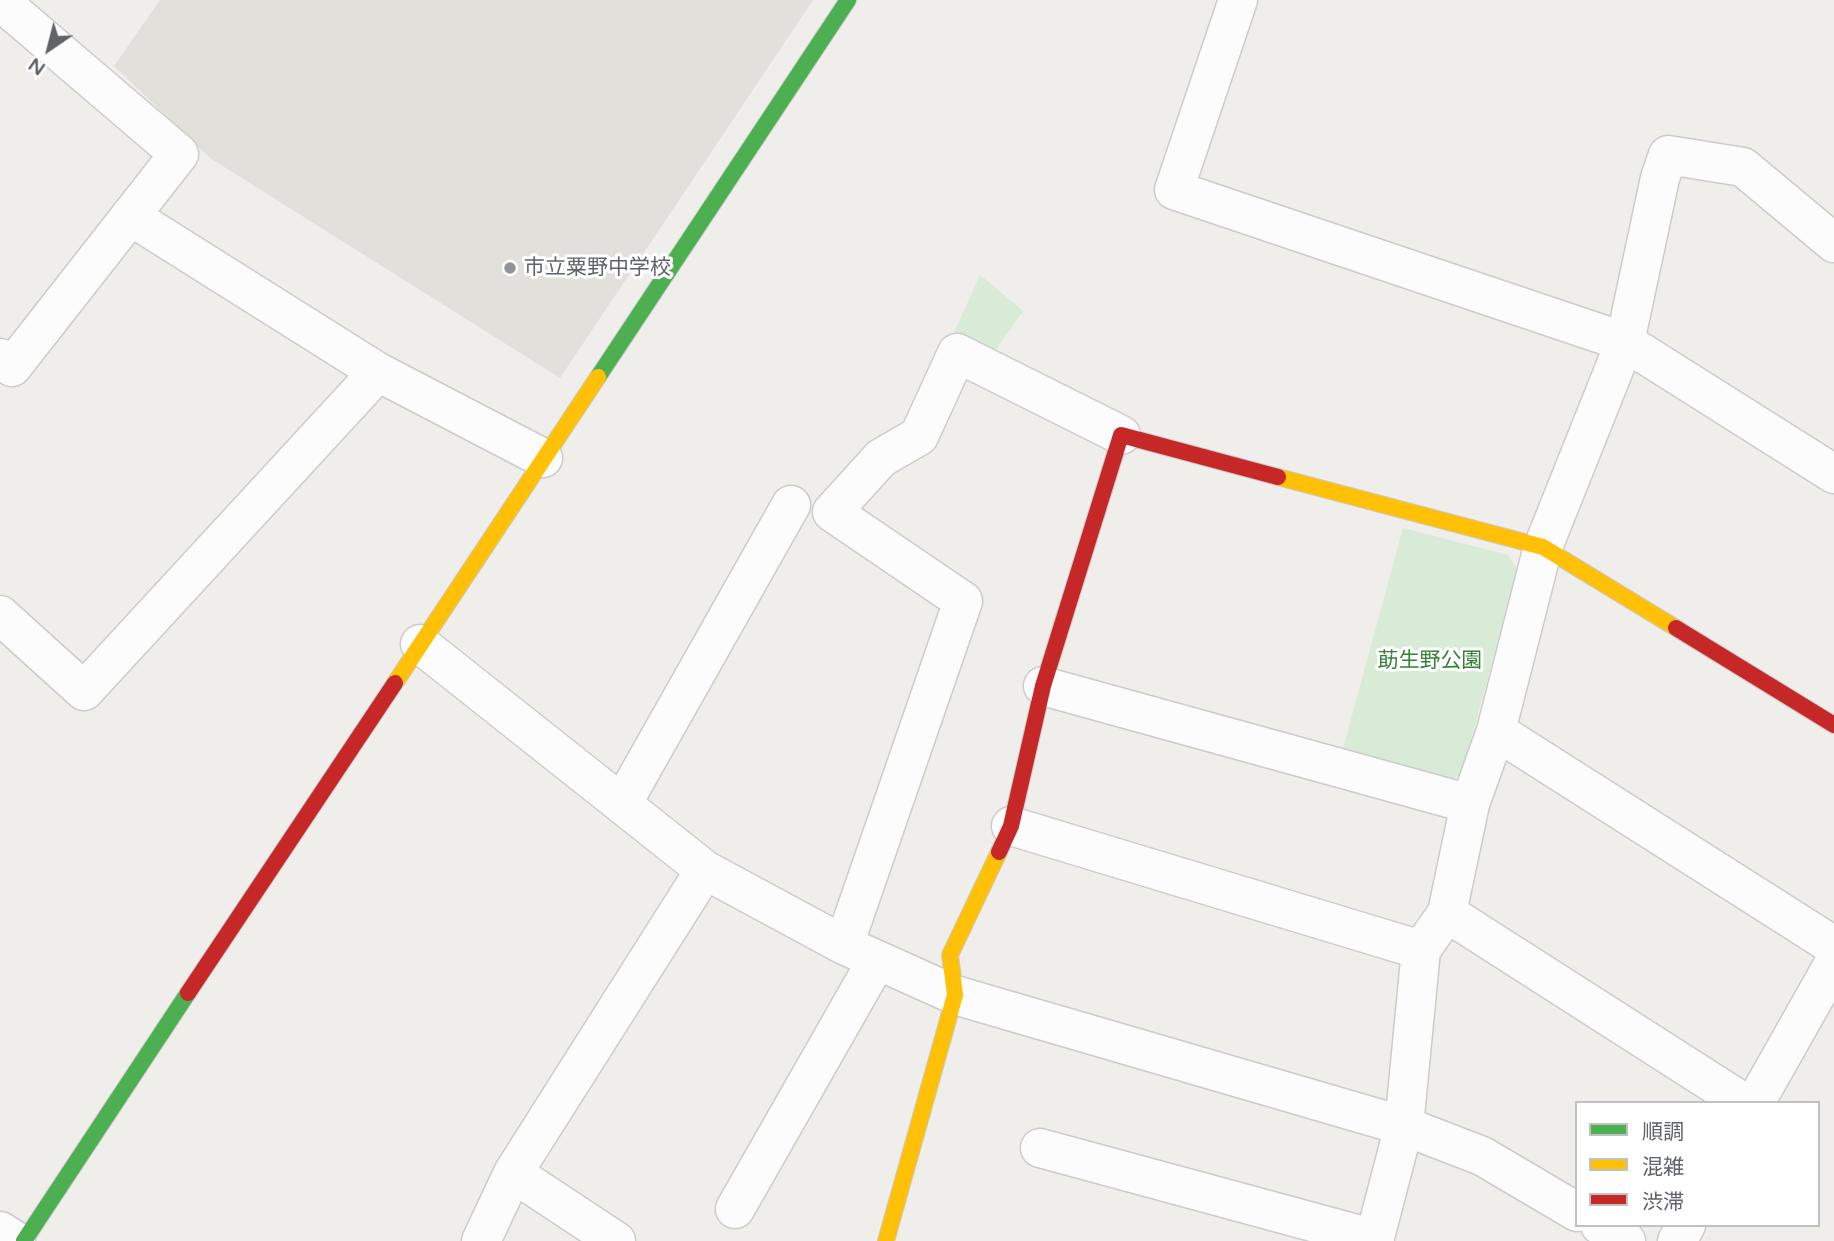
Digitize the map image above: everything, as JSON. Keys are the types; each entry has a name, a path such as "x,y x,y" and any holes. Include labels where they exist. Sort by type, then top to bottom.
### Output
{"street":[{"path":"24,1241 848,0"},
{"path":"1238,0 1174,190 1625,342 1834,474"},
{"path":"0,1 179,154 12,367 0,358"},
{"path":"1040,1148 1374,1240 1404,1126 1421,950 1447,913 1470,804 1496,731 1544,547 1625,342 1660,178 1668,155 1743,167 1834,243"},
{"path":"130,216 378,372 543,458"},
{"path":"735,1209 860,952 963,601 832,512 881,458 919,436 957,353 1121,435 1544,547 1834,725"},
{"path":"0,615 84,691 378,372"},
{"path":"886,1241 955,995 950,955 1011,826 1043,686 1121,435"},
{"path":"622,804 792,505"},
{"path":"420,644 705,870 860,952 955,995 1404,1126 1482,1156 1575,1211"},
{"path":"1043,686 1470,804"},
{"path":"1496,731 1834,946"},
{"path":"1011,826 1421,950"},
{"path":"481,1241 513,1173 705,870"},
{"path":"1447,913 1741,1101"},
{"path":"1756,1101 1834,963"},
{"path":"513,1173 616,1241"},
{"path":"1603,1227 1626,1241"},
{"path":"0,1231 16,1241"}],"shaded area":[{"name":"市立粟野中学校","path":"160,0 813,0 560,378 210,158 114,66"}],"green space":[{"path":"980,275 1023,311 994,352 953,335"},
{"name":"莇生野公園","path":"1403,528 1508,555 1517,570 1462,773 1447,783 1342,752"}],"traffic: fast":[{"path":"598,377 848,0"},
{"path":"24,1241 188,993"}],"traffic: slow":[{"path":"395,683 598,377"},
{"path":"1278,477 1543,547 1676,628"},
{"path":"886,1241 955,995 950,955 999,852"}],"traffic: jam":[{"path":"999,852 1011,826 1043,686 1121,435 1278,477"},
{"path":"1676,628 1834,725"},
{"path":"188,993 395,683"}],"place":[{"name":"市立粟野中学校","path":"510,268"}]}
